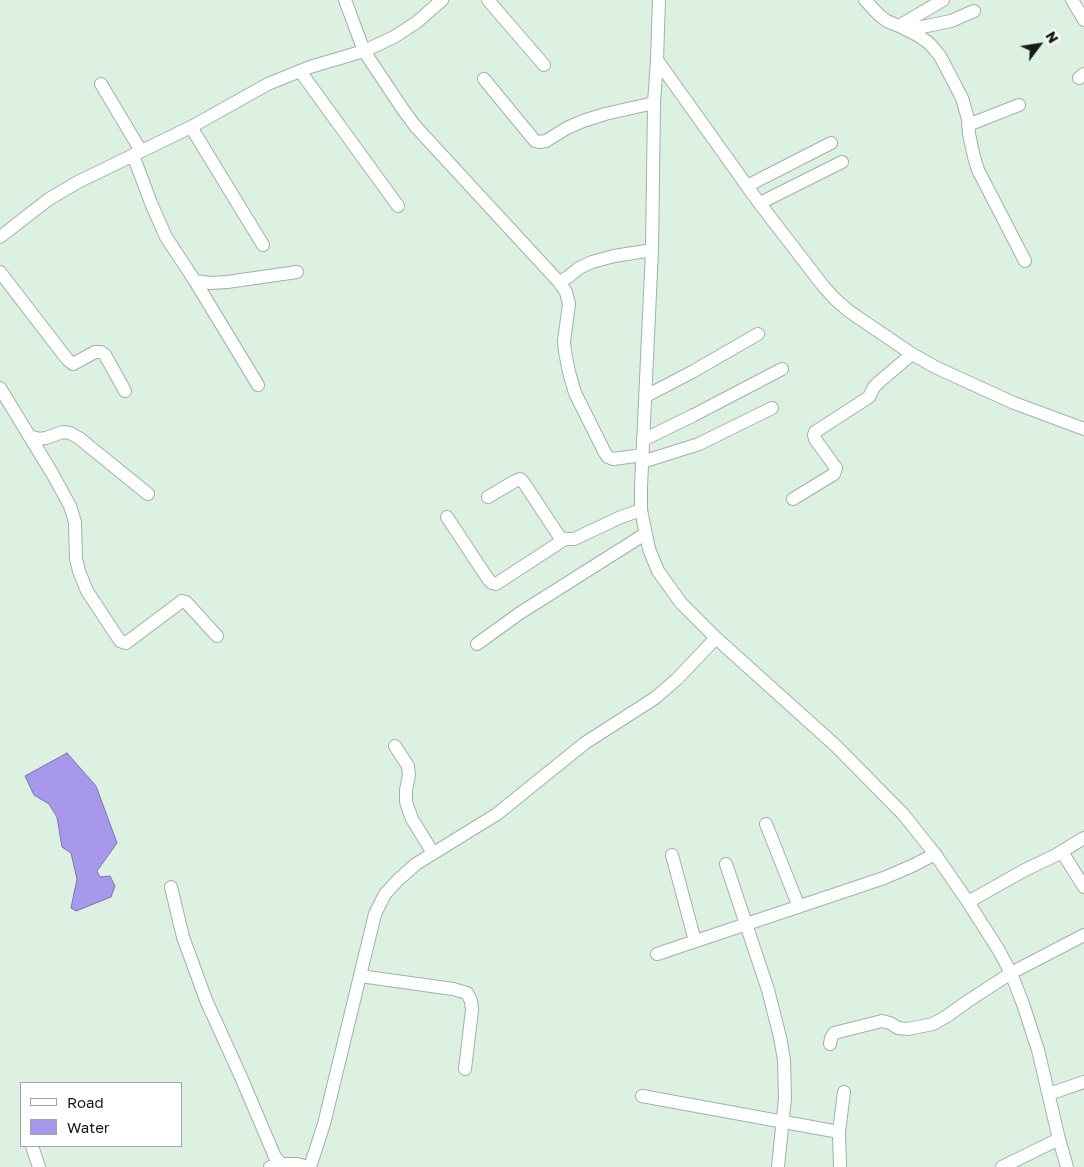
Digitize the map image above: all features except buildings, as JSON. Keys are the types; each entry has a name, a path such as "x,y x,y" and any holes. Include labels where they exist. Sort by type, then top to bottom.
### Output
{"street":[{"path":"345,0 364,51 390,92 416,127 560,282 566,292 569,304 565,331 565,352 575,393 608,457 613,459 642,459 699,444 772,408"},
{"path":"0,237 49,199 78,182 191,127 268,84 300,71 364,51 394,37 417,22 442,0"},
{"path":"488,0 544,65"},
{"path":"659,0 654,103 652,250 641,510 649,549 658,571 681,603 716,638 836,746 903,814 935,854 968,902 998,949 1023,1004 1038,1050 1067,1167"},
{"path":"865,0 886,21 903,28 930,44 940,56 962,98 978,170 1025,261"},
{"path":"903,28 943,0"},
{"path":"1072,0 1084,20"},
{"path":"903,28 944,23 974,11"},
{"path":"657,60 747,186 836,300 850,312 912,354 937,368 1014,403 1084,429"},
{"path":"300,71 398,206"},
{"path":"484,79 535,141 539,142 546,141 583,121 654,103"},
{"path":"101,84 137,153 151,203 166,237 195,281 258,386"},
{"path":"968,125 1019,105"},
{"path":"191,127 263,245"},
{"path":"747,186 831,143"},
{"path":"760,203 842,162"},
{"path":"560,282 568,278 579,268 592,262 614,256 652,250"},
{"path":"0,272 72,364 95,352 105,354 125,391"},
{"path":"195,281 210,284 297,272"},
{"path":"646,396 758,334"},
{"path":"793,499 834,474 836,468 815,439 815,432 869,397 879,382 912,354"},
{"path":"643,440 782,369"},
{"path":"0,388 70,506 75,522 76,559 79,572 87,590 120,641 126,644 182,601 186,602 217,636"},
{"path":"29,436 39,439 63,432 70,432 148,494"},
{"path":"488,497 520,479 524,482 559,536 565,539 574,539 621,517 641,510"},
{"path":"447,517 488,579 496,584 565,539"},
{"path":"476,644 520,613 645,534"},
{"path":"171,887 183,937 206,1000 275,1157 275,1166 297,1164 309,1167 324,1124 375,914 385,894 416,864 497,814 585,743 655,698 677,679 716,638"},
{"path":"395,746 408,766 406,802 412,819 433,854"},
{"path":"766,824 799,907"},
{"path":"968,902 1023,871 1062,852 1084,838"},
{"path":"1062,852 1084,887"},
{"path":"657,954 884,878 935,854"},
{"path":"672,855 695,942"},
{"path":"726,864 768,990 784,1060 784,1098 778,1167"},
{"path":"830,1044 834,1033 869,1023 882,1021 898,1028 908,1029 933,1024 1011,974 1084,935"},
{"path":"360,976 453,989 467,993 471,1001 472,1010 465,1070"},
{"path":"1049,1094 1084,1082"},
{"path":"840,1167 839,1132 844,1092"},
{"path":"642,1096 839,1132"},
{"path":"1002,1167 1059,1139"},
{"path":"32,1147 39,1167"}],"water":[{"path":"67,753 96,786 117,843 97,871 100,877 110,876 115,886 111,897 76,911 71,908 77,879 71,853 62,847 57,817 49,804 34,795 25,776"}]}
